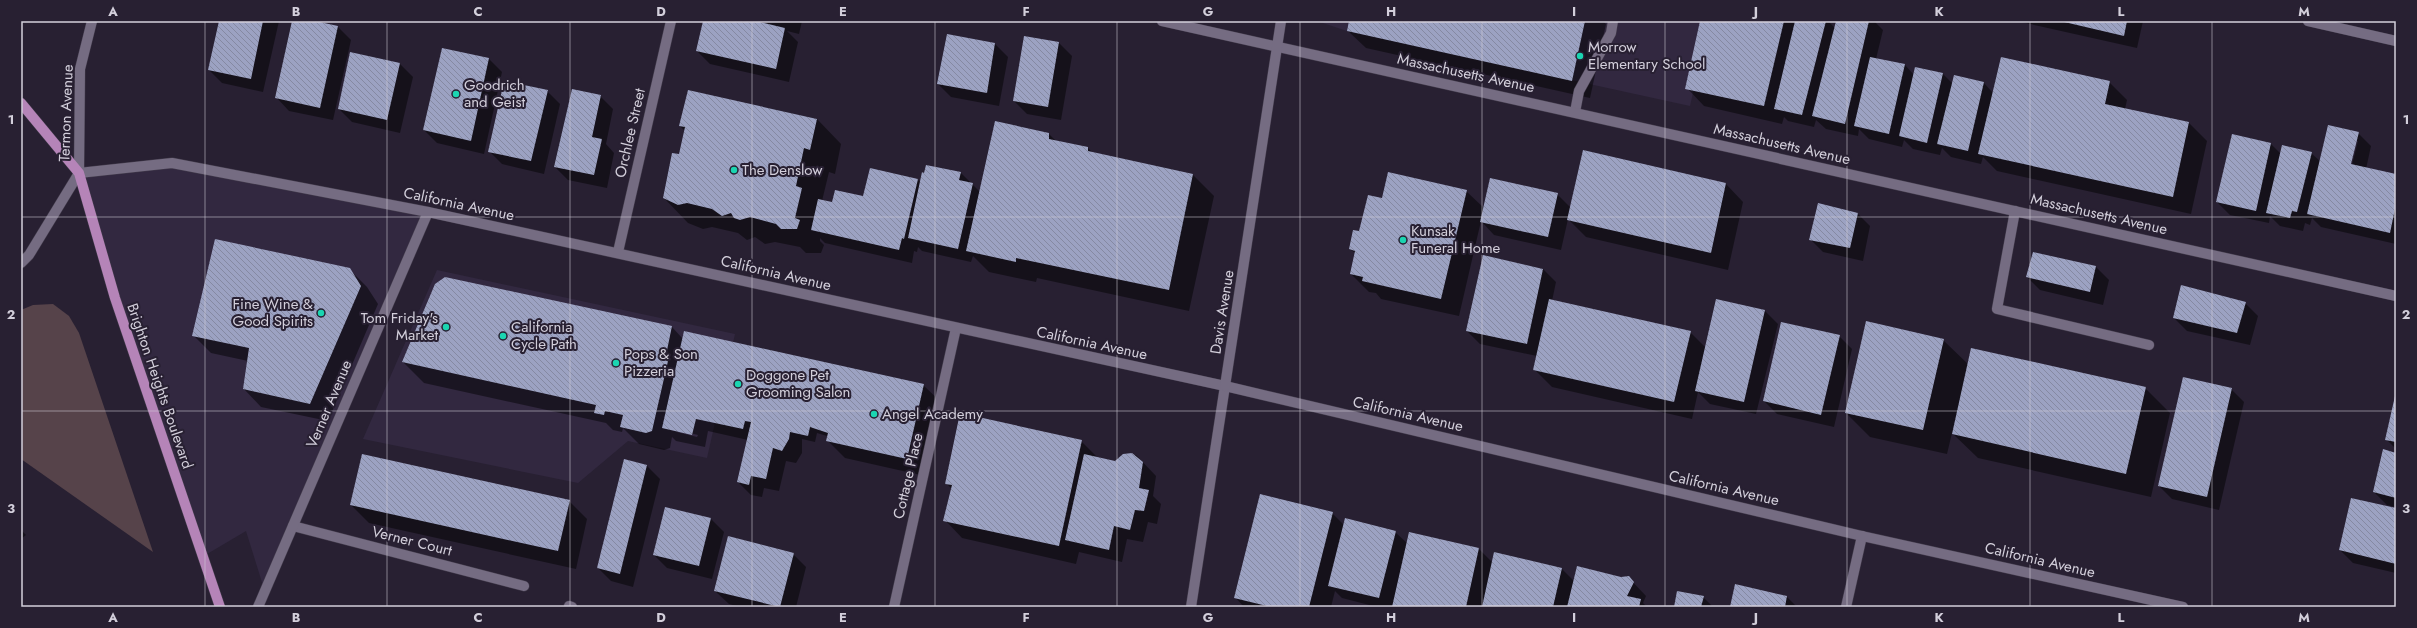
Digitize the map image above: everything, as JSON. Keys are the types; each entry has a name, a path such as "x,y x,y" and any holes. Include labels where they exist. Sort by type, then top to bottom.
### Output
{"main road":[{"path":"21,103 79,173"},
{"name":"Brighton Heights Boulevard","path":"79,173 115,298 220,607"}],"street":[{"name":"Termon Avenue","path":"21,263 29,255 79,173 80,69 92,21"},
{"name":"Orchlee Street","path":"618,252 671,21"},
{"name":"Massachusetts Avenue","path":"1162,21 2396,296"},
{"name":"Davis Avenue","path":"1190,607 1281,21"},
{"path":"1575,112 1579,91 1611,33 1613,21"},
{"path":"2308,21 2396,42"},
{"name":"California Avenue","path":"79,173 172,163 428,212 618,252 956,328 1225,386 1862,536 2183,607"},
{"path":"2015,211 1997,309 2149,345"},
{"name":"Verner Avenue","path":"258,607 428,212"},
{"name":"Cottage Place","path":"894,607 956,328"},
{"name":"Verner Court","path":"293,526 524,586"},
{"path":"1846,607 1862,536"}],"shaded area":[{"name":"Morrow Elementary School","path":"1317,21 1709,21 1690,106 1347,31"},
{"path":"172,163 428,212 265,592 246,531 202,557 79,173"},
{"path":"437,270 735,334 707,458 628,441 578,483 363,439"},
{"path":"53,304 69,316 79,333 153,552 21,459 21,310 33,305"}],"building":[{"path":"219,21 263,21 251,79 208,70"},
{"path":"292,21 315,21 338,26 320,108 275,98"},
{"path":"703,21 756,21 785,28 776,69 696,51"},
{"path":"1349,21 1585,21 1572,81 1347,31"},
{"path":"1700,21 1784,21 1764,106 1685,89"},
{"path":"1795,21 1826,21 1802,115 1774,109"},
{"path":"1836,21 1869,21 1845,124 1812,116"},
{"path":"2060,21 2127,21 2124,36"},
{"path":"947,34 995,43 987,93 937,84"},
{"path":"1024,36 1059,42 1048,107 1013,101"},
{"name":"Goodrich and Geist","path":"442,48 489,58 471,141 423,130"},
{"path":"350,52 400,63 387,120 338,109"},
{"path":"1870,57 1905,64 1889,134 1854,126"},
{"path":"2001,57 2110,81 2105,104 2189,122 2173,197 1978,154"},
{"path":"1915,67 1943,73 1927,143 1899,136"},
{"path":"1954,75 1984,82 1968,151 1937,144"},
{"path":"504,81 548,90 531,161 488,152"},
{"path":"572,89 601,95 592,137 602,139 594,175 554,167"},
{"name":"The Denslow","path":"688,90 817,119 810,150 804,148 796,186 802,188 795,218 800,220 797,229 781,229 776,224 750,217 740,220 734,218 731,213 722,216 712,209 687,203 678,205 663,198 672,153 679,154 685,127 679,126"},
{"path":"995,121 1049,133 1049,139 1088,147 1088,151 1193,174 1169,290 1016,258 1016,262 966,251"},
{"path":"2328,125 2359,132 2351,164 2396,174 2396,204 2390,233 2307,214"},
{"path":"2232,134 2271,143 2256,211 2216,202"},
{"path":"2282,145 2312,152 2297,212 2292,211 2290,218 2266,213"},
{"path":"1583,150 1726,183 1711,253 1567,220"},
{"path":"926,165 961,172 959,180 973,183 958,249 908,238 922,172 924,173"},
{"path":"870,168 918,179 904,239 902,238 899,250 811,230 818,199 832,202 835,190 863,196"},
{"name":"Kunsak Funeral Home","path":"1388,172 1467,190 1441,299 1362,281 1363,277 1350,274 1355,251 1349,249 1353,230 1359,231 1368,195 1382,198"},
{"path":"1490,178 1558,193 1548,237 1480,222"},
{"path":"1818,203 1858,213 1850,248 1809,240"},
{"path":"215,239 350,268 361,286 310,404 243,389 249,348 192,336"},
{"path":"2033,252 2096,266 2090,292 2026,277"},
{"path":"1483,255 1543,269 1527,344 1466,331"},
{"path":"445,277 672,326 665,360 668,361 652,431 646,433 620,427 623,415 605,411 604,415 594,413 596,405 402,362 435,284"},
{"path":"2181,285 2246,302 2237,333 2173,318"},
{"path":"1549,299 1691,331 1674,402 1533,370"},
{"path":"1716,299 1765,310 1744,402 1695,391"},
{"path":"1866,321 1944,339 1923,430 1845,413"},
{"path":"1781,322 1840,335 1821,415 1763,401"},
{"path":"684,331 924,384 907,459 826,441 828,433 810,427 808,436 790,432 789,439 782,451 773,448 766,479 751,476 749,485 737,482 751,422 745,421 743,429 696,419 692,435 662,428"},
{"path":"1971,348 2146,387 2126,474 1952,434"},
{"path":"2183,377 2232,388 2207,497 2158,486"},
{"path":"2396,396 2396,442 2385,440"},
{"path":"960,413 1082,440 1059,546 943,521 952,485 945,484"},
{"path":"2383,449 2396,453 2396,498 2373,492"},
{"path":"1132,453 1143,462 1139,488 1149,490 1144,511 1135,510 1130,530 1114,526 1109,550 1065,540 1084,454 1115,461 1123,454"},
{"path":"362,454 570,500 558,551 350,505"},
{"path":"624,459 647,465 620,574 597,568"},
{"path":"1260,494 1333,512 1309,607 1271,607 1234,598"},
{"path":"2351,498 2396,508 2396,564 2339,550"},
{"path":"665,507 711,518 699,566 653,555"},
{"path":"1345,518 1396,531 1379,598 1328,586"},
{"path":"1409,532 1479,548 1466,607 1392,607"},
{"path":"728,536 794,553 780,607 714,591"},
{"path":"1494,552 1562,568 1553,607 1482,607"},
{"path":"1577,566 1621,577 1629,576 1634,582 1627,596 1641,599 1639,607 1567,607"},
{"path":"1735,584 1787,596 1785,607 1730,607"},
{"path":"1677,591 1704,596 1701,607 1674,607"}],"place":[{"name":"Morrow Elementary School","path":"1580,56"},
{"name":"Goodrich and Geist","path":"456,94"},
{"name":"The Denslow","path":"734,170"},
{"name":"Kunsak Funeral Home","path":"1403,240"},
{"name":"Fine Wine & Good Spirits","path":"321,313"},
{"name":"Tom Friday's Market","path":"446,327"},
{"name":"California Cycle Path","path":"503,336"},
{"name":"Pops & Son Pizzeria","path":"616,363"},
{"name":"Doggone Pet Grooming Salon","path":"738,384"},
{"name":"Angel Academy","path":"874,414"}]}
